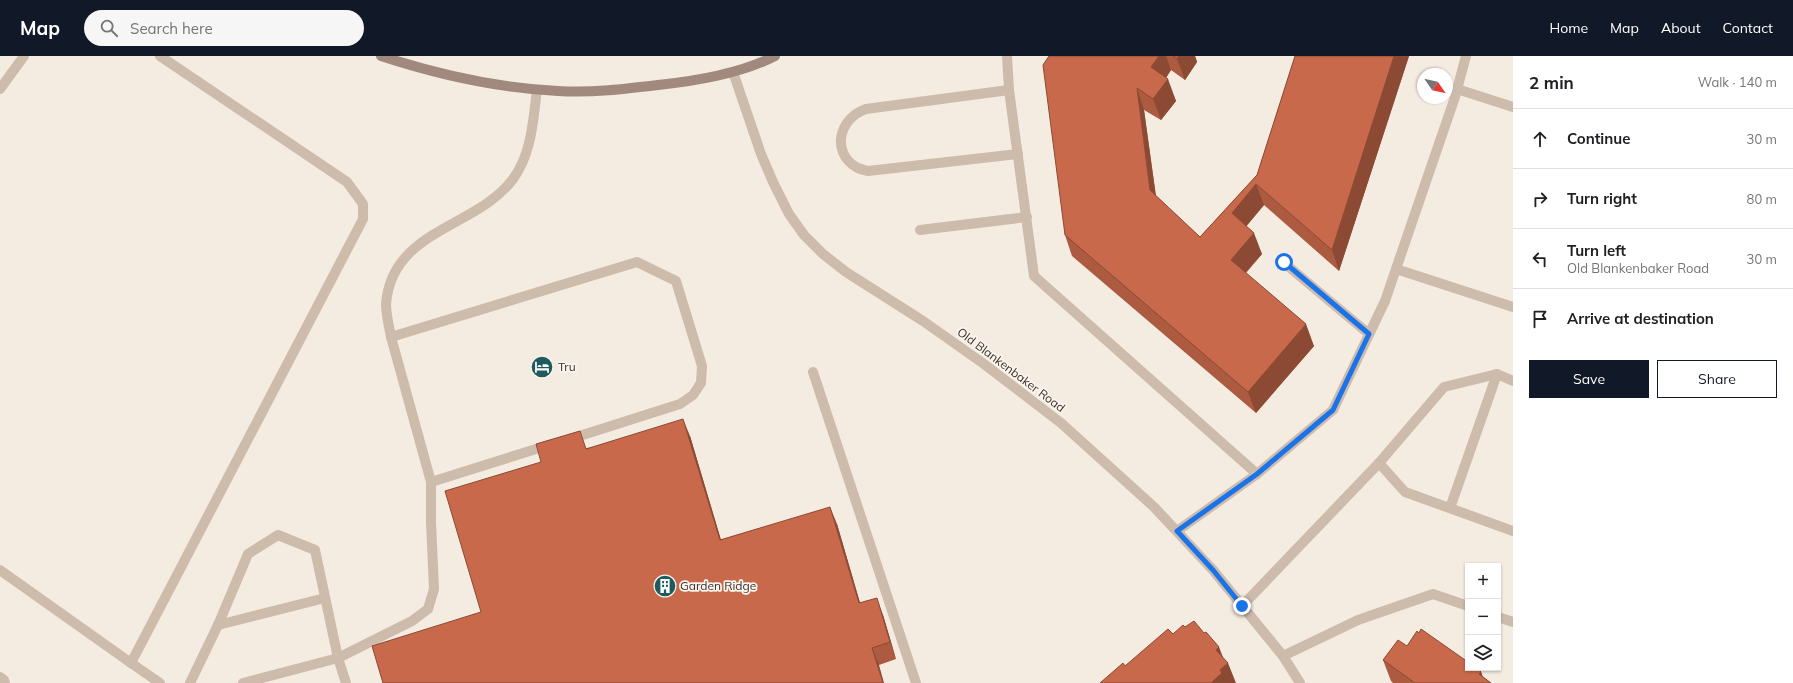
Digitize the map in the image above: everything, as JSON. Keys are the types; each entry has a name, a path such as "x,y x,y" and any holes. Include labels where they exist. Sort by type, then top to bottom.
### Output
{"street":[{"path":"0,88 24,56"},
{"path":"131,663 364,219 363,204 347,182 160,56"},
{"path":"381,56 466,80 512,88 560,91 615,90 682,83 733,72 775,56"},
{"path":"1007,56 1009,90 1034,276 1257,474"},
{"path":"1177,531 1257,474 1333,410 1385,301 1457,89 1466,56"},
{"name":"Old Blankenbaker Road","path":"733,72 761,154 773,182 789,214 804,235 822,254 846,272 923,321 978,360 1061,423 1154,507 1213,570 1284,656 1300,683"},
{"path":"1457,89 1513,107"},
{"path":"243,683 338,658 412,621 428,609 434,589 431,482 391,337 386,305 390,284 402,261 420,244 443,228 471,213 494,198 512,180 524,160 528,146 537,90"},
{"path":"1009,90 857,111 848,118 842,132 841,143 847,160 856,167 868,171 1018,154"},
{"path":"920,230 1027,217"},
{"path":"391,337 637,262 676,281 702,366 701,383 693,395 680,404 431,482"},
{"path":"1284,262 1369,334"},
{"path":"1396,269 1513,307"},
{"path":"813,372 916,683"},
{"path":"1450,508 1497,374"},
{"path":"1242,606 1379,463 1444,387 1497,374 1513,381"},
{"path":"1379,463 1405,492 1513,531"},
{"path":"190,683 218,625 248,554 278,535 315,550 338,658 346,683"},
{"path":"0,570 160,683"},
{"path":"1284,656 1358,620 1433,594 1465,605"},
{"path":"218,625 325,598"},
{"path":"1501,618 1513,622"},
{"path":"0,677 5,683"}],"building":[{"path":"1049,56 1159,56 1151,67 1168,79 1153,99 1137,88 1150,190 1200,237 1257,175 1295,56 1394,56 1332,250 1256,184 1232,213 1254,233 1231,260 1306,324 1248,392 1065,235 1043,65"},
{"name":"Garden Ridge","path":"683,419 720,540 830,507 859,603 877,598 890,642 872,648 883,683 383,683 372,646 481,612 445,491 541,462 536,444 580,431 586,449"},
{"path":"1194,621 1219,647 1216,650 1228,663 1220,670 1222,673 1211,683 1100,683 1123,663 1125,666 1168,629 1173,634 1183,625 1185,627"},
{"path":"1421,629 1465,660 1465,671 1480,671 1481,672 1479,674 1491,683 1415,683 1383,660 1398,640 1407,646 1417,631 1419,633"}],"place":[{"name":"Tru","path":"542,367"},
{"name":"Garden Ridge","path":"665,586"}],"route":[{"path":"1242,606 1213,570 1177,531 1257,474 1333,410 1369,334 1284,262"}]}
